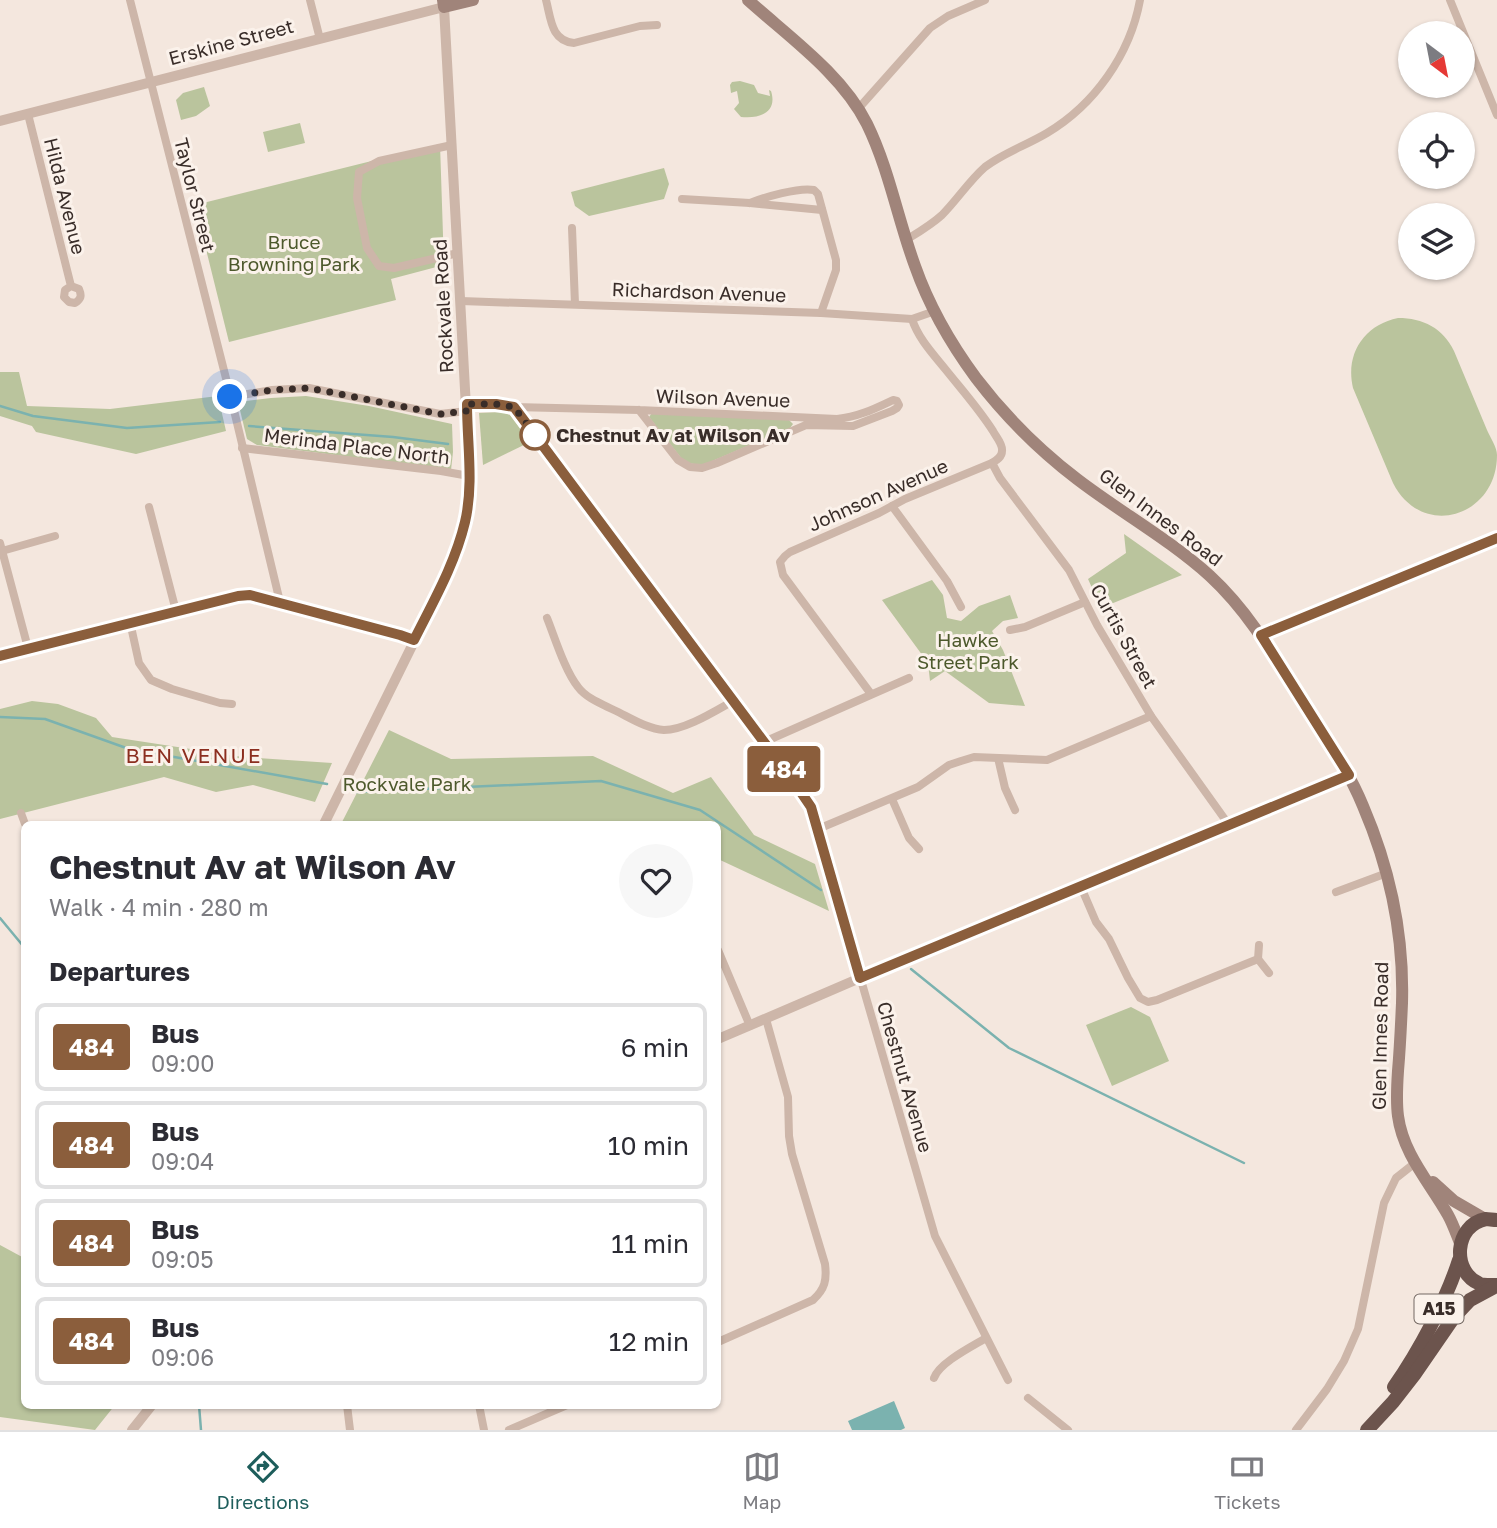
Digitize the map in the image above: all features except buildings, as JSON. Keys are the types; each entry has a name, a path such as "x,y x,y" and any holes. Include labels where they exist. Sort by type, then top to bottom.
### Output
{"highway":[{"path":"1460,1242 1465,1232 1474,1224 1491,1219"},
{"name":"A15","path":"1368,1428 1414,1356 1452,1282 1459,1260 1460,1242"},
{"name":"A15","path":"1459,1260 1466,1274 1480,1283 1496,1286"},
{"name":"A15","path":"1368,1428 1414,1375 1454,1317 1470,1300 1496,1286"}],"main road":[{"name":"Erskine Street","path":"444,4 473,0"},
{"name":"Glen Innes Road","path":"748,0 829,72 858,109 878,153 916,269 950,338 977,378 1032,441 1077,479 1190,560 1227,593 1261,635 1349,775 1372,828 1395,907 1402,963 1397,1114 1403,1138 1451,1219 1460,1242"},
{"name":"Glen Innes Road","path":"1418,1166 1454,1201 1491,1219"}],"street":[{"name":"Taylor Street","path":"130,0 280,602"},
{"path":"310,0 320,39"},
{"path":"546,0 554,30 565,42 574,43 640,26 657,25"},
{"path":"858,109 930,28 948,16 985,0"},
{"path":"906,240 943,214 984,168 1047,133 1084,105 1104,81 1120,55 1133,27 1140,0"},
{"path":"1450,0 1497,115"},
{"name":"Erskine Street","path":"0,121 320,39 444,4"},
{"name":"Rockvale Road","path":"326,821 453,561 465,521 469,476 467,408 444,4"},
{"name":"Hilda Avenue","path":"28,114 71,286"},
{"path":"452,145 379,161 359,172 357,198 367,248 379,266 394,268 458,253"},
{"path":"750,203 807,188 818,194 836,260 821,313"},
{"path":"682,199 822,210"},
{"path":"572,228 575,304"},
{"name":"Richardson Avenue","path":"461,301 821,313 912,319 935,311"},
{"path":"912,319 931,351 979,410 998,439 1002,452 999,459 992,463"},
{"name":"Wilson Avenue","path":"230,397 272,390 309,388 440,414 496,404 837,423 850,418 870,416"},
{"name":"Chestnut Avenue","path":"514,407 811,807 935,1236 1008,1380"},
{"name":"Wilson Avenue","path":"639,410 678,460 695,468 718,463 806,421"},
{"name":"Merinda Place North","path":"242,448 469,476"},
{"name":"Johnson Avenue","path":"871,694 783,575 780,562 790,552 992,463"},
{"name":"Curtis Street","path":"992,463 1000,478 1069,570 1151,716 1229,825"},
{"path":"892,506 947,581 961,607"},
{"path":"149,507 176,611"},
{"path":"28,648 1,548 55,536"},
{"path":"1261,635 1497,538"},
{"path":"0,656 130,622 250,595 414,640"},
{"path":"1010,631 1085,602"},
{"path":"547,618 578,688 596,702 638,721 656,729 674,729 700,719 733,701"},
{"path":"130,622 139,663 151,680 172,689 232,704"},
{"path":"764,741 909,678"},
{"path":"818,829 918,787 949,765 974,758 1046,760 1151,716"},
{"path":"998,758 1005,788 1015,810"},
{"path":"721,1039 860,978 1349,775"},
{"path":"892,799 909,838 919,849"},
{"path":"21,813 24,821"},
{"path":"1336,892 1387,873"},
{"path":"1081,887 1139,998 1148,1002 1258,959"},
{"path":"1259,945 1258,959 1269,973"},
{"path":"721,957 750,1026"},
{"path":"721,1341 813,1300 824,1288 827,1278 792,1154 788,1097 766,1019"},
{"path":"1296,1430 1344,1362 1358,1329 1384,1203 1396,1178 1418,1166"},
{"path":"934,1378 942,1367 986,1338"},
{"path":"1027,1398 1068,1430"},
{"path":"132,1430 149,1409"},
{"path":"347,1409 350,1430"},
{"path":"480,1409 484,1430"},
{"path":"509,1430 558,1409"}],"green space":[{"path":"740,81 754,85 758,93 770,96 769,90 771,91 772,105 765,113 754,117 741,117 734,109 739,103 737,91 731,93 730,85"},
{"path":"204,87 210,106 196,116 181,120 176,100 183,93"},
{"path":"300,123 305,143 268,152 263,132"},
{"name":"Bruce Browning Park","path":"440,144 444,265 391,279 396,300 229,342 195,205"},
{"path":"664,168 669,184 664,199 589,216 575,206 571,192"},
{"path":"1398,318 1424,322 1444,336 1454,351 1496,449 1494,476 1485,494 1472,506 1456,514 1439,516 1421,511 1406,501 1393,483 1353,388 1352,364 1360,343 1376,327"},
{"path":"0,372 19,372 27,406 110,409 218,396 226,431 136,454 36,432 32,426 0,416"},
{"path":"306,396 452,424 451,470 257,445 247,439 238,402"},
{"path":"502,412 510,415 530,442 483,465 479,413"},
{"path":"652,413 789,420 793,424 790,428 703,465 685,463 649,417"},
{"path":"1124,534 1182,575 1101,608 1088,579 1126,553"},
{"name":"Hawke Street Park","path":"932,580 943,595 947,618 961,621 979,606 1010,595 1018,618 1003,621 992,631 1003,650 1025,706 989,703 945,671 930,681 928,663 882,600"},
{"path":"32,701 58,704 96,718 112,737 243,757 332,763 315,802 253,785 216,792 164,777 0,819 0,709"},
{"name":"Rockvale Park","path":"389,730 451,759 593,756 673,793 711,777 754,835 815,864 829,911 721,860 721,821 343,821"},
{"path":"1131,1007 1150,1017 1169,1061 1112,1086 1086,1025"},
{"path":"0,1245 21,1256 21,1409 112,1409 95,1430 0,1417"}],"water":[{"path":"894,1401 905,1428 852,1430 848,1421"}],"waterway":[{"path":"0,406 33,416 127,428 220,422"},
{"path":"249,426 448,444"},
{"path":"0,717 45,719 129,749 327,784"},
{"path":"356,792 601,781 700,810 717,821"},
{"path":"721,824 821,890"},
{"path":"0,918 21,943"},
{"path":"911,969 1009,1048 1244,1163"},
{"path":"199,1409 201,1430"}],"bus line":[{"name":"484","path":"0,656 250,595 414,640 453,561 465,521 469,476 467,404 514,407 811,807 860,978 1349,775 1261,635 1497,538"}],"place":[{"name":"Chestnut Av at Wilson Av","path":"535,435"}],"district":[{"name":"BEN VENUE","path":"194,756"}],"route":[{"path":"230,397 272,390 309,388 440,414 467,411 467,404 496,404 514,407 535,435"}]}
